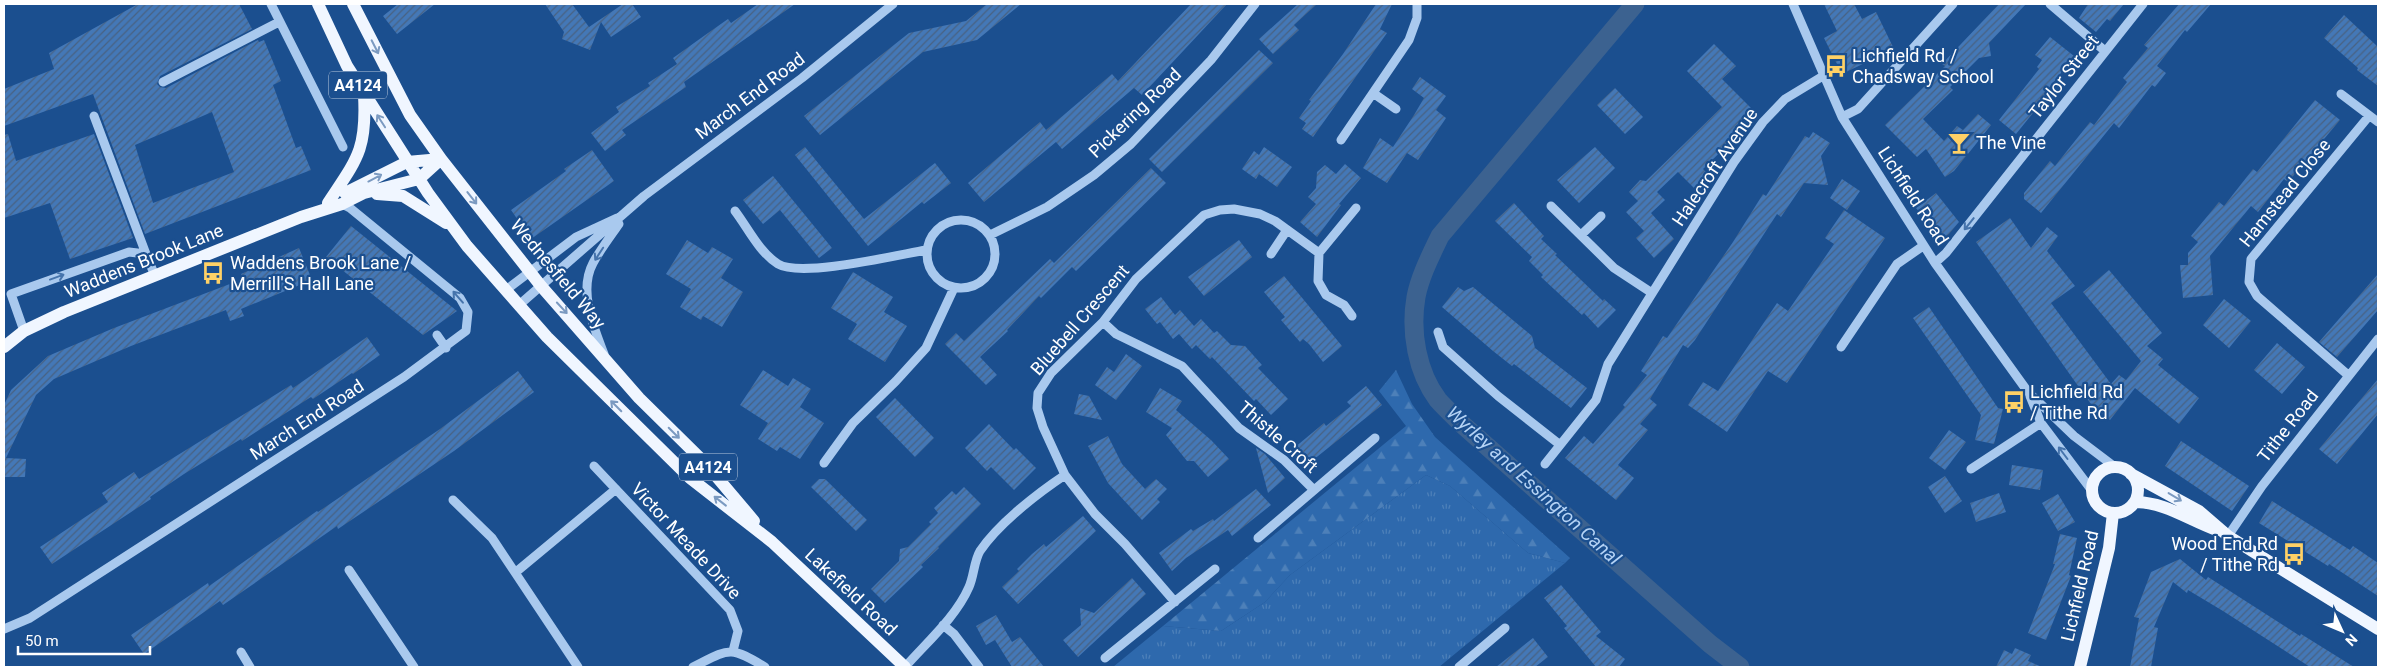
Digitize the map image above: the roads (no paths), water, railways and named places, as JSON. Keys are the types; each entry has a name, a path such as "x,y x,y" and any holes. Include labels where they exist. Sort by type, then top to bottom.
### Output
{"main road":[{"name":"A4124","path":"318,4 347,66 419,179 453,227 506,290 559,350 690,478 772,542"},
{"name":"Wednesfield Way","path":"353,4 410,115 441,159 541,286 605,356 639,398 704,463 772,542"},
{"path":"328,203 356,160 361,148 366,124 364,93"},
{"path":"301,217 408,162 441,159"},
{"path":"301,217 342,204 364,193 419,179 441,159"},
{"path":"364,193 402,196 453,227"},
{"name":"Waddens Brook Lane","path":"4,347 24,332 64,312 301,217"},
{"path":"2132,474 2138,487 2135,502 2126,510 2113,513 2102,509 2093,492 2093,484 2101,472 2115,467 2132,474 2199,511 2225,534 2378,629"},
{"path":"2135,502 2151,502 2166,506 2194,522 2225,534"},
{"name":"Lichfield Road","path":"2080,667 2109,548 2113,513"},
{"name":"Lakefield Road","path":"772,542 905,667"}],"street":[{"path":"270,4 342,147"},
{"name":"March End Road","path":"519,305 644,196 802,78 893,4"},
{"name":"Pickering Road","path":"990,235 1047,207 1094,175 1131,144 1211,60 1255,4"},
{"path":"1341,140 1409,40 1417,18 1417,4"},
{"name":"Lichfield Road","path":"1793,4 1842,117 1935,263 2028,392 2074,436 2115,467"},
{"path":"1842,117 1858,109 1953,4"},
{"path":"2050,4 2105,51"},
{"name":"Taylor Street","path":"1935,263 1946,253 2000,186 2143,4"},
{"path":"163,82 279,22"},
{"name":"Halecroft Avenue","path":"1545,464 1559,444 1596,400 1608,364 1734,162 1763,122 1785,98 1823,76"},
{"path":"1373,93 1396,109"},
{"path":"2341,94 2378,122"},
{"path":"94,116 155,276"},
{"name":"Hamstead Close","path":"2348,375 2257,296 2249,282 2251,259 2369,116"},
{"name":"March End Road","path":"4,629 38,612 446,348 466,332 469,320 468,312 460,298 350,208 342,204"},
{"path":"1550,206 1614,268 1652,293"},
{"path":"1352,316 1344,305 1326,295 1318,280 1319,253 1356,208"},
{"path":"735,210 764,252 780,265 812,269 926,250"},
{"name":"Bluebell Crescent","path":"1175,602 1125,544 1095,514 1065,475 1042,426 1037,408 1038,393 1051,373 1103,322 1136,280 1204,215 1220,210 1250,211 1275,221 1319,253"},
{"path":"506,290 576,237 626,213"},
{"name":"March End Road","path":"605,356 593,324 587,286 592,265 626,213"},
{"path":"1581,235 1601,216"},
{"path":"969,220 980,225 990,235 995,253 990,273 974,286 954,288 936,279 926,260 926,250 929,239 936,229 946,222 969,220"},
{"path":"1271,254 1287,230"},
{"path":"1842,347 1898,264 1924,246"},
{"path":"24,332 11,294 129,252 146,254"},
{"path":"824,463 853,422 896,381 926,348 954,288"},
{"name":"Thistle Croft","path":"1103,322 1116,334 1182,366 1239,428 1284,460 1313,489"},
{"path":"1438,332 1443,347 1498,396 1559,444"},
{"path":"437,335 446,348"},
{"name":"Tithe Road","path":"2225,534 2348,375 2378,340"},
{"name":"Lichfield Road","path":"2028,392 2041,423 2093,492"},
{"path":"1971,469 2041,423"},
{"name":"Thistle Croft","path":"1258,538 1277,523 1287,511 1375,438"},
{"path":"594,466 616,490"},
{"path":"905,667 952,615 969,587 979,552 1008,521 1041,492 1065,475"},
{"name":"Victor Meade Drive","path":"516,572 616,490 730,610 738,631 733,651"},
{"path":"453,500 492,538 578,667"},
{"path":"1105,658 1215,569"},
{"path":"349,570 386,624 412,667"},
{"path":"943,624 954,634 979,667"},
{"path":"1459,667 1505,628"},
{"path":"693,667 721,653 733,651 765,667"},
{"path":"241,652 250,667"}],"waterway":[{"name":"Wyrley and Essington Canal","path":"1635,4 1440,236 1423,273 1416,297 1414,324 1417,351 1420,364 1431,389 1450,413 1710,644 1740,667"}],"place":[{"name":"Lichfield Rd / Chadsway School","path":"1836,66"},
{"name":"The Vine","path":"1959,143"},
{"name":"Waddens Brook Lane / Merrill'S Hall Lane","path":"213,273"},
{"name":"Lichfield Rd / Tithe Rd","path":"2014,402"},
{"name":"Wood End Rd / Tithe Rd","path":"2294,554"}]}
